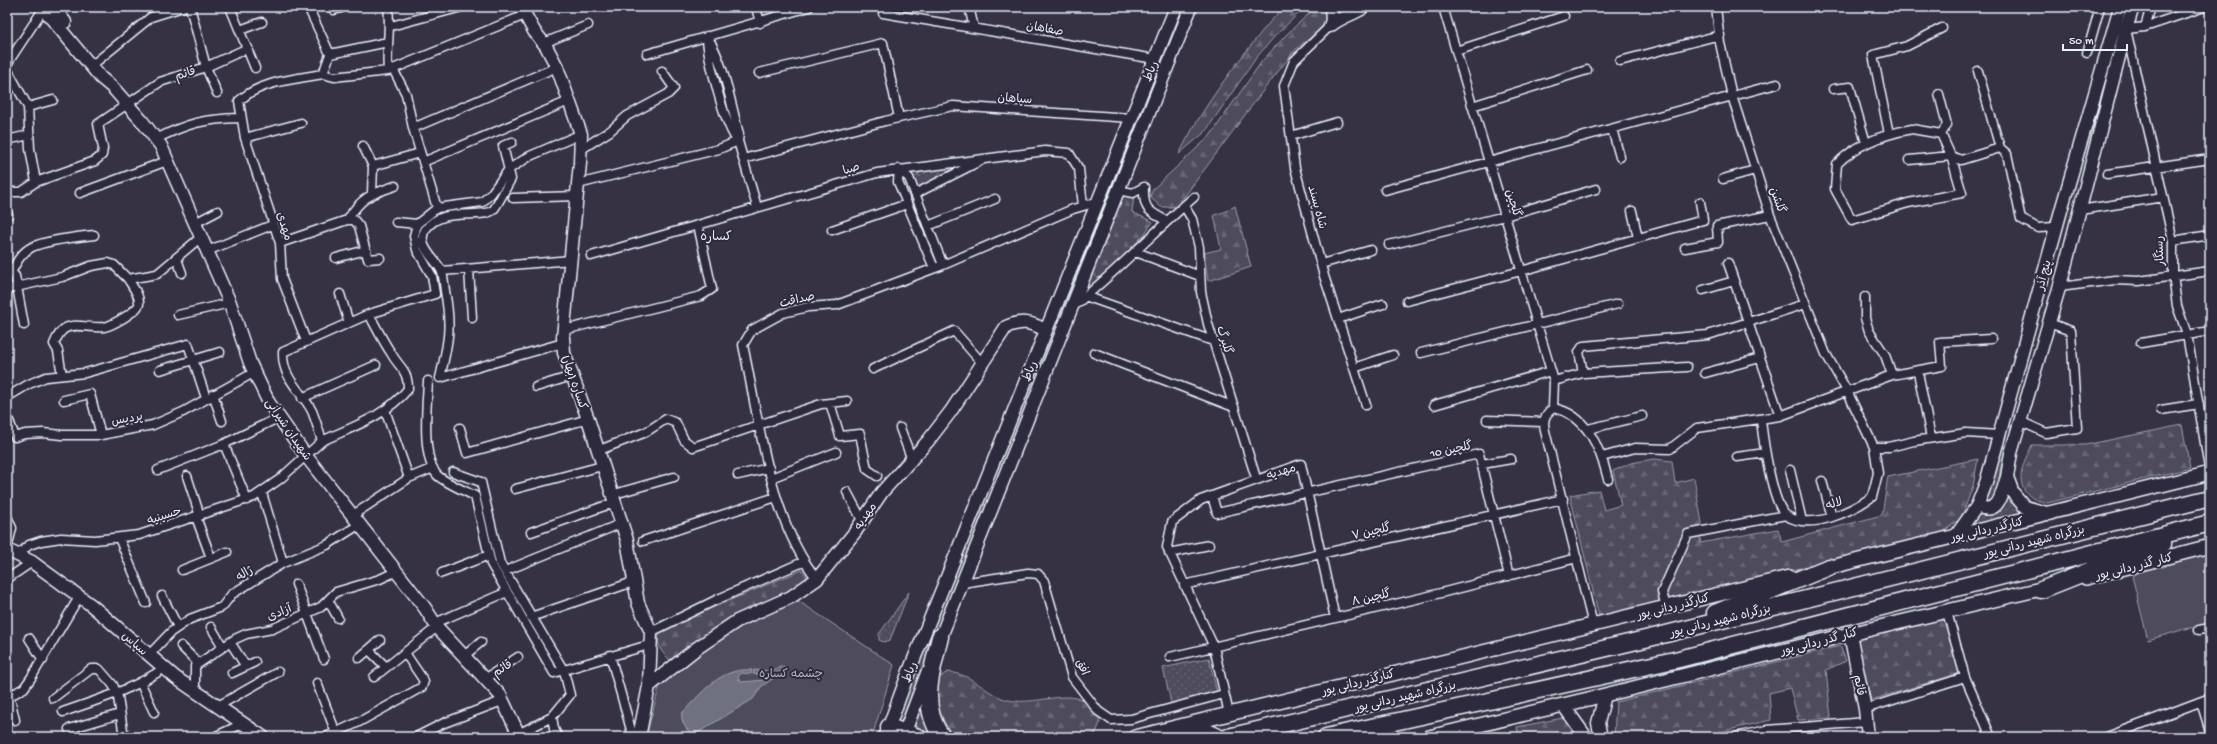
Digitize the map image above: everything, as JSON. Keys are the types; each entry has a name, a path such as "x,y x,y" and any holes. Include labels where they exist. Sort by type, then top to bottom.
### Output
{"highway":[{"name":"بزرگراه شهید ردانی پور","path":"1228,737 1658,636 2210,498"},
{"name":"بزرگراه شهید ردانی پور","path":"1326,737 1680,659 2210,523"},
{"path":"2041,590 2104,565 2210,528"},
{"path":"1658,636 1829,567"},
{"path":"940,637 928,690 930,710 938,731 942,737"},
{"path":"1166,737 1203,730 1218,737"},
{"path":"887,732 908,735"}],"main road":[{"name":"کنارگذر ردانی پور","path":"1135,737 2050,514 2210,473"},
{"name":"کنار گذر ردانی پور","path":"1429,737 1850,634 2041,590 2210,546"}],"street":[{"path":"96,62 152,17 166,9 183,7"},
{"path":"190,7 206,67 217,93"},
{"path":"230,7 256,68"},
{"path":"308,7 330,54 323,74 334,78 391,70 523,11"},
{"path":"334,10 345,7"},
{"path":"388,7 391,26 388,42 391,70 406,94 422,162 437,208"},
{"path":"391,26 462,7"},
{"path":"756,7 760,23"},
{"path":"647,54 707,36 760,23 808,7"},
{"path":"969,7 974,28"},
{"name":"رباط","path":"887,732 1045,330 1176,7"},
{"name":"رباط","path":"908,735 940,637 1191,7"},
{"path":"1330,7 1332,20 1330,26"},
{"name":"گلچین","path":"1443,7 1554,381 1553,408"},
{"name":"گلشن","path":"1716,7 1732,96 1770,215 1826,354 1846,391"},
{"path":"2087,53 2100,7"},
{"name":"پنج آذر","path":"1955,537 1977,506 1986,483 2056,226 2120,7"},
{"name":"پنج آذر","path":"1977,506 1985,510 1991,509 1997,505 2007,477 2011,453 2059,287 2133,7"},
{"path":"2145,28 2150,7"},
{"path":"2126,29 2145,28 2204,7"},
{"path":"1330,26 1337,20 1350,16 1362,8"},
{"path":"7,64 46,9"},
{"name":"شهیدان شیرانی","path":"46,9 96,62 105,73 113,88"},
{"name":"شهیدان شیرانی","path":"46,9 101,78 113,88 156,139 202,237 230,303 255,372 269,403 306,456 357,520 436,625 485,679 502,701 519,735"},
{"name":"کساره (بهار)","path":"523,11 544,43 557,67 581,134 563,343 564,353 588,419 620,524 627,540 633,582 638,603 651,632 652,644 649,686 639,737"},
{"name":"صفاهان","path":"883,13 1155,59"},
{"path":"1456,51 1564,16"},
{"path":"240,30 262,22"},
{"path":"544,43 588,25"},
{"name":"شاه پسند","path":"1330,26 1294,61 1284,86 1295,168 1321,264 1366,405"},
{"path":"1890,134 1873,55 1907,46 1942,28"},
{"name":"رستگار","path":"2126,29 2173,241 2172,275 2177,306 2187,334 2210,473"},
{"path":"1620,61 1720,35"},
{"path":"707,36 707,52 733,135 738,141 757,207"},
{"path":"330,54 388,42"},
{"path":"759,73 883,43 899,118"},
{"name":"قائم","path":"36,182 95,161 102,155 103,148 98,124 127,105 147,88 160,82 206,67 248,48"},
{"path":"413,128 557,67"},
{"path":"7,69 28,107 29,135 36,182 21,192 7,192"},
{"path":"1472,106 1587,70"},
{"path":"580,150 610,132 627,116 668,94 674,88 662,71"},
{"path":"1978,71 2000,148 2007,154 2021,219 2038,228 2056,226"},
{"name":"مهدی","path":"306,341 282,279 280,243 272,225 245,138 240,118 239,101 245,95 260,88 323,74"},
{"path":"1385,190 1777,84"},
{"path":"1833,90 1850,87 1866,144"},
{"path":"1939,94 1947,125 1941,134"},
{"path":"28,107 54,100"},
{"path":"422,162 569,101"},
{"name":"سپاهان","path":"743,159 899,118 953,106 1131,118"},
{"path":"156,139 185,125 204,120 240,118"},
{"path":"1291,136 1338,122"},
{"path":"245,138 301,124"},
{"path":"1612,128 1620,158"},
{"path":"1912,130 1941,134 1951,156 1962,193 1908,203 1852,220 1835,189 1837,164 1844,156 1866,144 1890,134 1912,130"},
{"path":"322,441 311,411 282,365 283,352 369,314 435,294 432,276 417,250 414,236 417,224 437,208 482,202 491,194 509,169 530,156 581,134"},
{"path":"7,140 29,135"},
{"path":"513,198 577,190 719,149 738,141"},
{"path":"512,142 503,146 511,179 493,210 486,213 456,214 441,219 429,226 424,232 424,246 442,271 449,315 449,340 440,378 563,343"},
{"path":"363,146 373,166 372,194"},
{"path":"1909,160 1951,156 1961,160 2000,148"},
{"name":"صبا","path":"591,256 877,173 1045,151 1069,152 1079,168 1083,206"},
{"path":"373,166 420,153"},
{"path":"915,194 987,158"},
{"path":"2107,174 2157,168 2210,159"},
{"path":"80,193 167,161"},
{"path":"899,170 909,178 943,265"},
{"path":"899,170 898,182 934,268"},
{"path":"1723,179 1755,170"},
{"path":"347,220 358,204 372,194 395,186"},
{"path":"1118,190 1132,193 1144,187 1144,201 1146,207 1167,221"},
{"path":"1389,245 1505,216 1596,189"},
{"path":"1073,306 1112,275 1167,221 1194,197"},
{"path":"2080,210 2163,197"},
{"path":"928,226 995,198"},
{"name":"صداقت","path":"817,579 804,562 790,535 776,497 771,478 743,345 752,330 783,313 808,307 837,304 943,265 1083,206 1097,202"},
{"path":"1407,301 1703,220 1700,202"},
{"path":"832,230 907,204"},
{"name":"گلبرگ","path":"1184,206 1192,219 1199,247 1201,292 1213,341 1256,478"},
{"path":"195,223 218,211"},
{"path":"1632,211 1638,238"},
{"path":"1685,248 1718,242 1717,226 1770,215"},
{"path":"280,243 347,220 354,220 359,226 368,259 380,258"},
{"path":"396,222 417,224"},
{"path":"207,251 272,225"},
{"path":"564,330 701,296 712,289 698,225"},
{"path":"24,325 18,286 9,269 32,247 94,235"},
{"path":"2173,241 2210,235"},
{"path":"128,279 157,274 177,259 184,250 202,237"},
{"path":"336,258 366,250"},
{"path":"1321,264 1371,250"},
{"path":"1136,252 1200,276"},
{"path":"177,259 182,273"},
{"path":"442,271 570,260"},
{"path":"7,289 62,277 91,266 108,263 114,265 128,279 138,296 139,304 137,308 126,317 105,327 78,326 65,328 58,336 54,344 58,351 62,375"},
{"path":"1728,263 1780,416"},
{"path":"469,269 472,318"},
{"path":"2059,287 2115,280 2139,281 2172,275 2210,271"},
{"path":"1703,290 1734,281"},
{"path":"340,294 349,323"},
{"path":"1085,296 1213,341"},
{"path":"1864,297 1865,318 1869,331 1885,355 1892,375"},
{"path":"178,315 230,303"},
{"path":"1338,320 1384,304"},
{"path":"1421,353 1618,304"},
{"path":"1583,373 1579,352 1583,346 1708,335 1805,304"},
{"name":"حسینیه","path":"10,552 41,541 61,538 95,540 139,535 198,517 247,500 262,493 322,441 385,410 408,389 408,381 401,365 392,356 369,314"},
{"name":"مهدیه","path":"649,686 697,648 737,621 791,597 817,579 855,532 882,492 912,460 951,411 1006,327 1015,322 1025,321 1045,330"},
{"path":"2020,420 2046,433 2077,428 2071,331 2049,323"},
{"path":"873,369 954,331 982,363"},
{"path":"2141,343 2210,331"},
{"path":"1602,457 1634,448 1670,449 1698,428 1761,420 1780,416 1892,375 1918,372 1942,366 1940,342 1991,339"},
{"path":"7,397 35,381 46,377 85,374 188,344 193,360 222,421"},
{"path":"160,370 220,352"},
{"path":"1094,353 1234,407"},
{"path":"1354,368 1393,356"},
{"path":"1705,373 1760,358"},
{"path":"302,398 376,365"},
{"path":"1554,381 1583,373 1687,367"},
{"path":"1434,405 1551,371"},
{"name":"پردیس","path":"7,415 15,437 25,434 43,433 62,435 101,435 153,426 255,372"},
{"path":"1918,372 1931,438"},
{"path":"536,387 572,376"},
{"path":"428,381 427,418 429,452 433,468 438,476 475,496 491,564 554,673 610,655 652,644"},
{"name":"لاله","path":"1786,515 1802,521 1832,518 1854,509 1872,497 1878,473 1874,447 1846,391"},
{"path":"64,400 90,394 101,435"},
{"path":"597,451 646,432 666,419 676,423 684,440 693,447 821,404 847,401"},
{"path":"830,403 840,436 860,434 866,469 877,476"},
{"path":"2161,410 2198,404"},
{"path":"1593,625 1544,422 1546,413 1553,408 1564,410 1573,415 1588,429 1602,457 1608,479"},
{"path":"385,410 409,478"},
{"path":"1588,429 1642,416"},
{"path":"158,470 224,444 280,417"},
{"path":"460,428 467,453 588,419"},
{"path":"1487,420 1544,422"},
{"path":"1666,607 1662,592 1688,534 1786,515 1779,505 1765,453 1761,420"},
{"path":"900,428 912,460"},
{"path":"1874,447 1889,447 1931,438 1966,433 1999,435"},
{"path":"224,444 247,500"},
{"path":"771,478 836,452"},
{"path":"1738,457 1765,453"},
{"name":"گلچین 10","path":"1307,493 1479,454 1509,576"},
{"path":"1482,464 1511,459"},
{"name":"مهدیه","path":"1229,714 1214,647 1167,547 1172,522 1201,500 1256,478 1301,464 1335,618"},
{"path":"515,489 602,466"},
{"path":"991,467 1006,473"},
{"name":"ژاله","path":"149,655 171,632 190,620 222,607 232,594 283,563 327,545 409,478 433,468"},
{"path":"738,475 769,468"},
{"path":"1790,470 1802,521"},
{"path":"453,472 481,482 485,489 494,544 505,571 564,671 570,695 552,717 519,735"},
{"path":"187,476 211,558"},
{"path":"531,532 612,499 674,477"},
{"path":"2007,477 2013,493 2025,507 2050,514"},
{"path":"1822,481 1832,518"},
{"path":"847,492 862,520"},
{"path":"262,493 283,563"},
{"path":"1212,496 1217,513 1307,493"},
{"path":"643,541 776,497"},
{"name":"گلچین ۷","path":"1184,585 1563,499"},
{"path":"7,516 12,528 10,552"},
{"path":"505,571 620,524"},
{"path":"120,538 146,603"},
{"path":"1169,553 1209,545"},
{"name":"سپاس","path":"10,552 32,562 79,597 164,668 263,737"},
{"path":"182,570 227,552"},
{"path":"442,573 489,555"},
{"name":"گلچین ۸","path":"1170,657 1509,576 1577,558"},
{"path":"7,579 32,562"},
{"path":"651,632 716,600 804,562"},
{"name":"آزادی","path":"198,663 227,644 246,634 272,628 308,613 328,600 336,592 380,579 395,572"},
{"name":"افق","path":"962,582 1028,573 1038,574 1044,581 1072,678 1098,711 1110,720 1131,719 1224,694"},
{"path":"531,617 633,582"},
{"path":"296,584 324,659"},
{"path":"374,677 405,653 436,625 507,592"},
{"path":"162,596 178,628"},
{"path":"10,696 24,688 43,660 79,597"},
{"path":"328,600 338,618"},
{"path":"1947,612 1965,677 1991,737"},
{"path":"211,627 245,665"},
{"path":"2199,630 2210,628"},
{"name":"قائم","path":"1850,634 1865,709 1868,737"},
{"path":"29,638 43,660"},
{"path":"359,658 380,640"},
{"path":"464,656 481,642"},
{"path":"181,646 198,663 194,671 195,690"},
{"path":"369,650 386,667"},
{"path":"326,737 359,722 422,687 424,681 405,653"},
{"path":"610,655 633,737"},
{"name":"قائم","path":"485,679 518,657"},
{"path":"232,673 245,665 255,662"},
{"path":"63,712 140,682 164,668"},
{"path":"53,698 91,669 99,670 113,685 116,692 124,737"},
{"path":"218,706 278,672"},
{"path":"1865,709 1965,677"},
{"path":"140,682 154,712"},
{"path":"317,683 336,732"},
{"path":"7,686 15,720"},
{"path":"1601,737 1598,723 1605,695"},
{"path":"2107,737 2210,698"},
{"path":"418,736 444,723 502,701"},
{"path":"2201,702 2210,731"},
{"path":"1563,705 1586,737"},
{"path":"68,728 120,714"},
{"path":"552,717 554,729 558,737"},
{"path":"1735,737 1866,722"},
{"path":"214,737 244,723"}],"green space":[{"path":"1285,7 1305,7 1275,36 1256,58 1205,132 1179,154 1202,113 1229,74 1266,27"},
{"path":"1322,8 1329,14 1323,28 1296,49 1184,197 1174,207 1161,207 1150,197 1153,189 1210,136 1262,61 1287,34 1313,10"},
{"path":"973,164 917,189 911,173"},
{"path":"1122,196 1134,196 1132,212 1153,222 1122,259 1085,290"},
{"path":"1235,206 1251,267 1208,281 1204,253 1221,249 1214,215"},
{"path":"2182,425 2190,468 2047,503 2031,497 2022,484 2021,478 2023,464 2032,445 2085,445"},
{"path":"2004,447 2000,474 2001,488 2007,499 2012,504 2025,512 1967,529 1980,514 1986,499 2000,449"},
{"path":"1654,459 1672,461 1675,483 1694,478 1702,523 1700,543 1778,529 1782,542 1882,515 1888,477 1978,459 1973,486 1961,518 1939,535 1599,616 1570,495 1599,490 1604,510 1621,505 1613,471 1631,463"},
{"path":"982,504 987,505 980,525 902,722 896,721"},
{"path":"2210,552 2210,625 2185,629 2148,640 2132,576 2141,571"},
{"path":"802,570 808,578 799,586 777,598 738,615 670,660 662,651 658,641 659,633 683,620"},
{"path":"909,592 890,640 884,642 879,640 879,634"},
{"name":"چشمه کساره","path":"797,600 894,665 872,737 646,737 660,684 736,627"},
{"path":"1946,617 1964,672 1871,700 1855,637"},
{"path":"1840,646 1846,661 1826,670 1831,718 1798,720 1790,688 1769,693 1771,720 1698,737 1614,737 1616,702"},
{"path":"1209,658 1218,697 1172,707 1163,668"},
{"path":"948,672 971,679 1002,698 1016,701 1030,701 1058,697 1072,697 1083,700 1093,708 1100,723 1095,735 1091,737 954,737 945,724 939,710 936,695 936,679"},
{"path":"926,700 940,737 932,737 912,728"},
{"path":"1563,718 1577,737 1519,737 1517,727"}],"water":[{"path":"782,666 786,669 761,687 753,699 694,735 691,734 683,723 682,713 704,690 721,677 741,670 752,670 751,674 742,673 739,675 738,679 742,682 764,680 765,675 753,674 754,670 770,671"}],"district":[{"name":"کساره","path":"716,235"}]}
